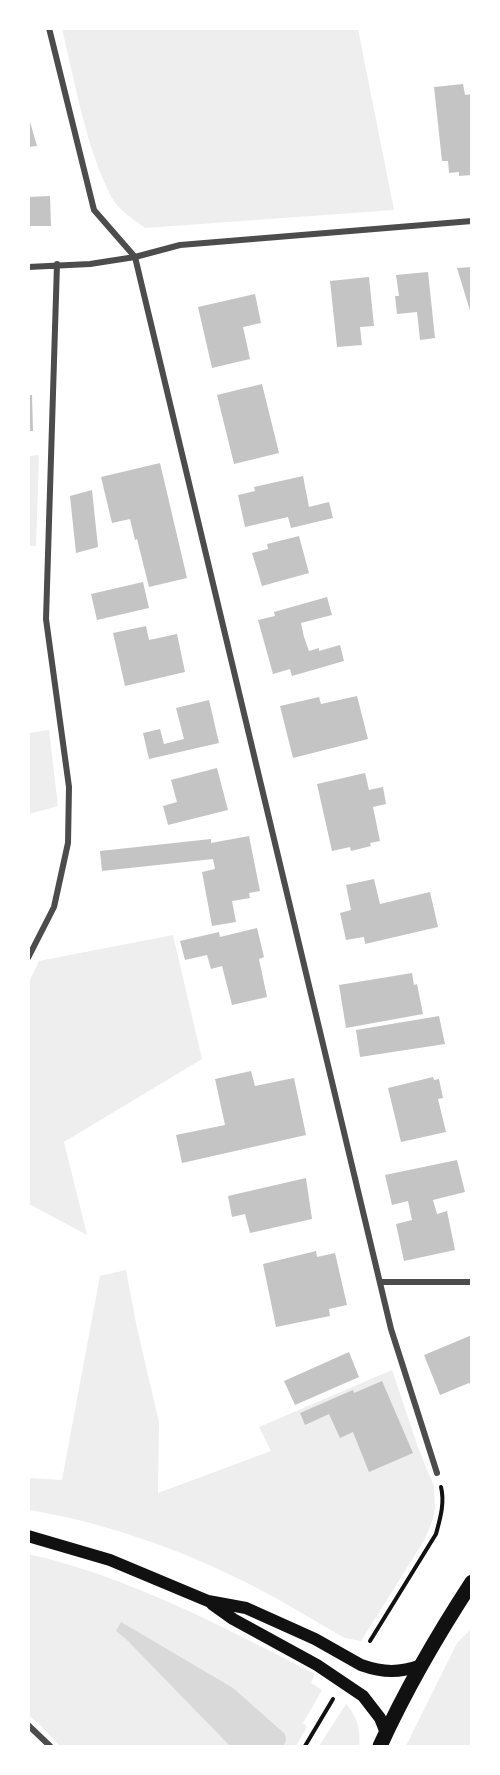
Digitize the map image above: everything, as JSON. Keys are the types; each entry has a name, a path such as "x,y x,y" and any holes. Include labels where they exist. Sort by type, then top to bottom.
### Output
{"main road":[{"path":"28,1536 110,1560 208,1601 246,1608 315,1639 361,1665 373,1669 404,1671 422,1665"},
{"path":"383,1739 422,1665 466,1598 471,1582"},
{"path":"208,1601 233,1619 317,1665 363,1695 380,1718 383,1739"}],"street":[{"path":"49,28 94,210 135,257 391,1329 437,1473"},
{"path":"28,267 90,264 135,257 180,245 471,221"},
{"path":"28,958 54,907 68,843 69,787 46,619 57,264"},
{"path":"381,1282 471,1282"},
{"path":"28,1725 50,1746"}],"path":[{"path":"370,1641 436,1534 441,1517 442,1494 437,1473"},
{"path":"305,1746 333,1699"}],"shaded area":[{"path":"62,29 358,29 394,210 145,228 118,206 102,177 82,114"},
{"path":"39,455 36,546 29,546 29,456"},
{"path":"49,730 58,806 29,814 29,733"},
{"path":"173,935 202,1059 64,1142 87,1235 29,1204 29,982 39,961"},
{"path":"126,1270 159,1422 158,1493 271,1451 259,1427 392,1370 419,1450 434,1486 435,1508 425,1539 361,1641 345,1638 277,1598 172,1550 116,1530 29,1510 28,1478 62,1480 100,1276"},
{"path":"28,1554 103,1576 175,1605 315,1674 311,1683 322,1690 303,1723 307,1727 296,1746 60,1746 29,1716"},
{"path":"121,1622 233,1688 285,1734 286,1741 283,1746 230,1746 116,1631"},
{"path":"471,1629 471,1746 406,1746 457,1643"},
{"path":"346,1704 357,1724 359,1746 319,1746"}],"building":[{"path":"463,84 465,95 471,94 472,99 472,175 459,176 459,172 449,173 448,161 442,161 434,87"},
{"path":"28,115 37,146 28,147"},
{"path":"50,196 51,226 28,226 28,197"},
{"path":"472,267 472,314 471,314 457,268"},
{"path":"428,272 435,338 420,340 417,312 397,314 395,296 399,296 396,275"},
{"path":"369,277 374,326 360,327 362,345 337,347 330,281"},
{"path":"255,294 261,323 243,327 250,359 212,368 198,307"},
{"path":"262,384 279,453 234,464 217,395"},
{"path":"28,395 32,395 33,431 28,431"},
{"path":"160,463 187,578 149,587 130,519 112,523 101,477"},
{"path":"303,476 309,507 329,502 333,518 291,528 288,517 245,527 238,495 255,491 254,487"},
{"path":"92,490 98,547 76,553 70,496"},
{"path":"299,536 309,573 262,586 252,553 268,549 267,544"},
{"path":"143,582 149,608 97,620 91,594"},
{"path":"327,597 332,615 301,623 304,637 309,651 319,648 319,651 340,645 344,661 292,676 290,669 273,674 258,620 275,616 274,612"},
{"path":"146,626 149,640 177,634 185,672 125,686 113,633"},
{"path":"357,696 368,739 293,758 280,706 319,697 321,704"},
{"path":"209,700 219,743 149,759 143,733 160,729 164,744 184,739 176,708"},
{"path":"217,768 228,810 168,825 163,806 177,802 171,780"},
{"path":"365,773 369,790 383,787 386,804 373,807 380,841 351,851 350,847 332,851 317,784"},
{"path":"249,836 260,891 249,893 250,898 232,901 236,922 212,926 202,872 215,869 213,859 102,871 100,851 211,839 211,843"},
{"path":"374,879 380,904 430,892 438,927 365,944 364,937 346,940 340,913 351,910 346,885"},
{"path":"257,928 264,957 259,959 267,997 232,1005 222,966 211,969 207,955 185,960 180,941 219,932 220,937"},
{"path":"412,973 414,985 417,984 423,1014 346,1028 339,985"},
{"path":"439,1016 445,1044 360,1057 356,1030"},
{"path":"251,1071 255,1086 294,1078 306,1135 182,1163 176,1135 225,1125 215,1079"},
{"path":"433,1077 434,1080 439,1079 443,1098 438,1099 446,1132 401,1142 388,1088"},
{"path":"457,1160 465,1192 433,1200 437,1214 447,1211 455,1250 404,1261 396,1224 412,1220 408,1201 392,1205 385,1175"},
{"path":"306,1178 312,1219 250,1233 245,1214 232,1217 228,1196"},
{"path":"316,1251 317,1257 335,1253 347,1305 329,1309 330,1316 276,1327 263,1264"},
{"path":"472,1335 472,1388 469,1383 440,1395 424,1355"},
{"path":"349,1352 359,1377 295,1405 284,1381"},
{"path":"382,1381 413,1453 369,1472 353,1432 340,1438 329,1414 305,1425 300,1413 353,1390 354,1393"}]}
